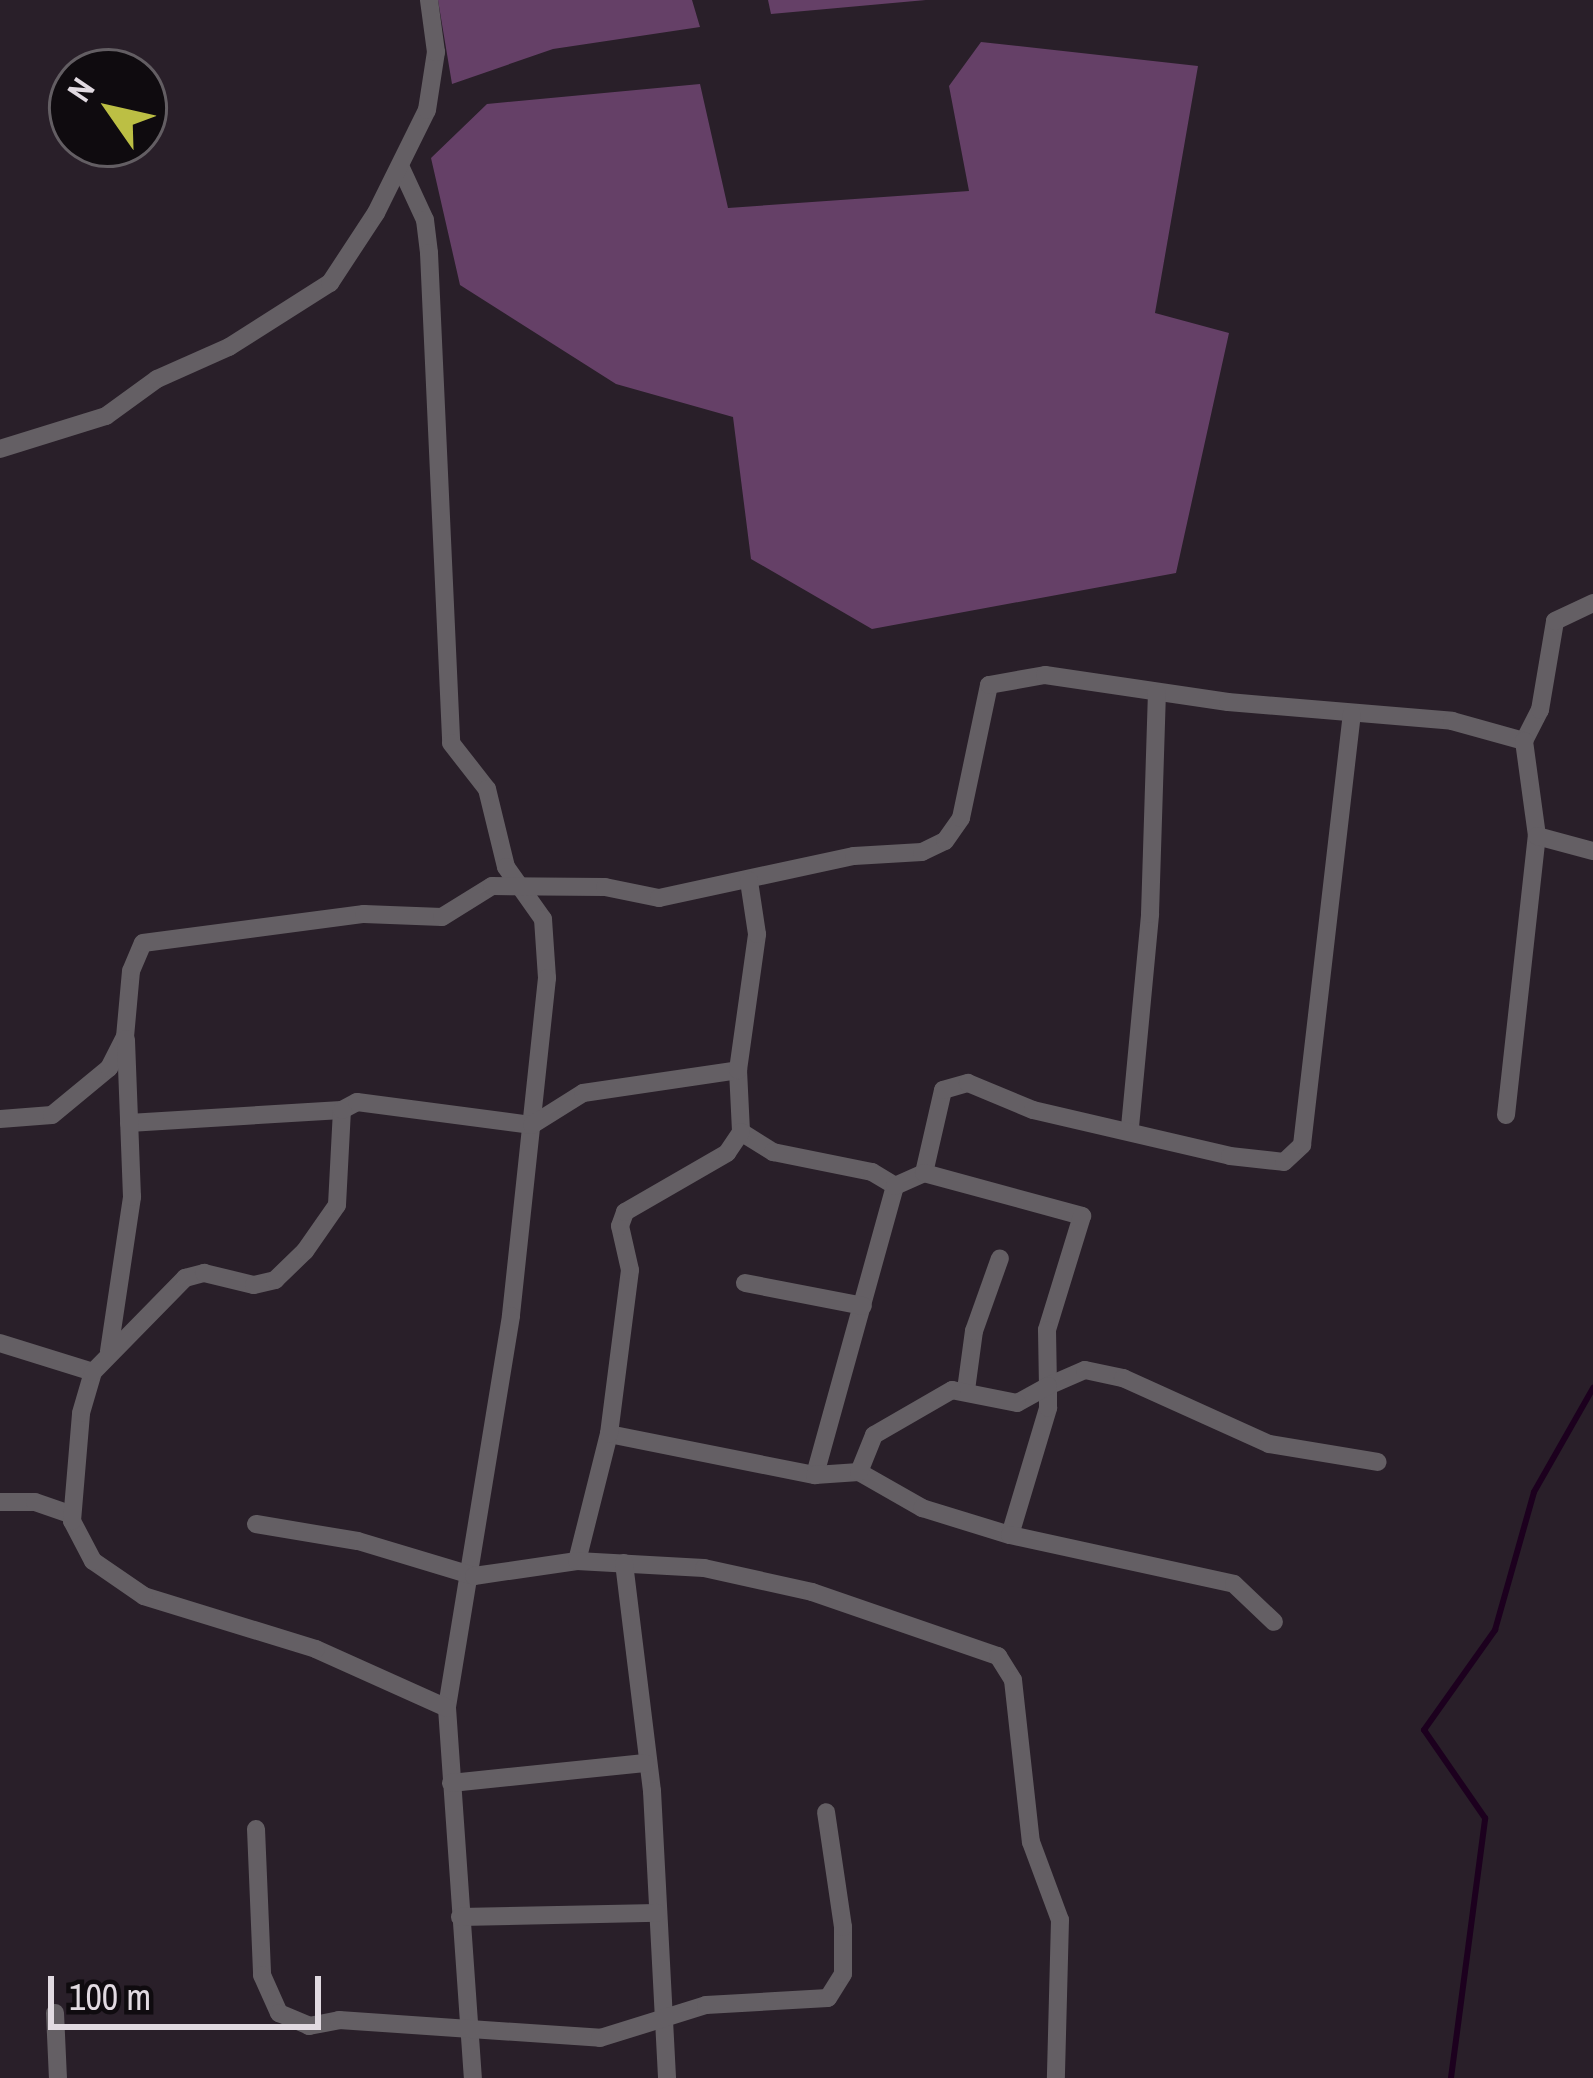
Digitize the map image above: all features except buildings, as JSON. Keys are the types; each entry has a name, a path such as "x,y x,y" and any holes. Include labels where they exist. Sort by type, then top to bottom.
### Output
{"street":[{"path":"0,449 106,416 157,379 307,301 345,268 427,110 433,71 429,0"},
{"path":"400,168 424,220 429,253 451,743 487,789 506,867 543,920 547,978 473,1576 447,1708 473,2078"},
{"path":"1506,1114 1537,836 1524,741 1540,710 1555,621 1593,604"},
{"path":"109,1351 132,1197 125,1037 131,971 143,943 364,914 442,917 492,886 518,883 658,898 854,856 922,852 945,841 961,818 989,686 1045,675 1156,693 1452,721 1524,741"},
{"path":"1130,1127 1150,914 1156,693"},
{"path":"924,1173 943,1090 968,1083 1034,1110 1130,1127 1266,1160 1284,1162 1301,1145 1352,714"},
{"path":"1537,836 1593,850"},
{"path":"577,1561 610,1434 630,1270 620,1226 625,1212 727,1153 741,1132 738,1070 757,934 748,881"},
{"path":"0,1119 68,1106 109,1068 125,1037"},
{"path":"129,1123 342,1110 396,1102 532,1126 583,1093 738,1070"},
{"path":"342,1110 337,1204 305,1251 275,1280 184,1278 93,1372 81,1413 72,1516 93,1561 144,1596 316,1648 447,1708"},
{"path":"741,1132 772,1152 872,1172 896,1186"},
{"path":"815,1475 896,1186 924,1173 1082,1216 1047,1330 1048,1408 1010,1535"},
{"path":"966,1390 974,1331 1000,1258"},
{"path":"745,1283 863,1306"},
{"path":"0,1343 93,1372"},
{"path":"859,1472 874,1435 966,1390 1017,1403 1085,1370 1123,1378 1269,1444 1378,1462"},
{"path":"610,1434 815,1475 859,1472 922,1508 1010,1535 1234,1584 1274,1622"},
{"path":"0,1502 35,1502 72,1516"},
{"path":"256,1524 358,1541 473,1576 577,1561 704,1568 812,1592 998,1656 1012,1680 1031,1842 1060,1920 1056,2078"},
{"path":"624,1564 645,1763 667,2078"},
{"path":"451,1783 645,1763"},
{"path":"256,1828 262,1975 279,2013 308,2026 467,2026 600,2038 660,2016 729,2002 828,1998 843,1974 843,1928 826,1812"},
{"path":"460,1917 657,1913"},
{"path":"55,2013 58,2078"}],"shaded area":[{"path":"438,0 692,0 700,27 553,49 452,84"},
{"path":"768,0 926,0 771,14"},
{"path":"981,42 1198,66 1155,313 1229,333 1176,573 872,629 751,559 733,417 616,384 460,285 431,158 487,104 700,84 728,208 969,191 949,86"}],"waterway":[{"path":"1451,2078 1485,1818 1424,1730 1495,1630 1534,1492 1593,1388"}]}
